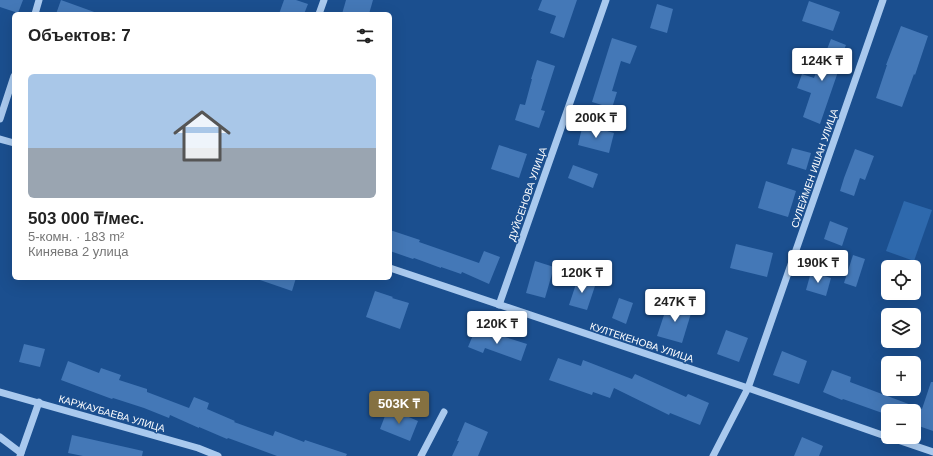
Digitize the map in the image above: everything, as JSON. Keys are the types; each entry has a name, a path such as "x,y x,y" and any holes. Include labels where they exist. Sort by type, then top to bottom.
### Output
{"street":[{"path":"36,12 39,0"},
{"path":"320,12 324,0"},
{"name":"ДУЙСЕНОВА УЛИЦА","path":"499,305 606,0"},
{"name":"СУЛЕЙМЕН ИШАН УЛИЦА","path":"748,388 883,0"},
{"path":"0,119 12,82"},
{"path":"0,139 12,142"},
{"name":"КУЛТЕКЕНОВА УЛИЦА","path":"392,269 748,388 881,435"},
{"path":"713,456 748,388"},
{"name":"КАРЖАУБАЕВА УЛИЦА","path":"0,392 198,448 218,456"},
{"path":"0,437 20,455 39,402"},
{"path":"421,456 444,412"},
{"name":"КУЛТЕКЕНОВА УЛИЦА","path":"909,444 933,452"}],"shaded area":[{"path":"904,201 932,210 914,260 886,251"}],"building":[{"path":"0,0 23,0 18,12 0,7"},
{"path":"61,0 94,12 57,12"},
{"path":"284,0 296,0 308,4 305,12 280,12"},
{"path":"346,0 373,0 370,12 343,12"},
{"path":"542,0 577,0 564,38 550,33 556,16 538,10"},
{"path":"809,1 840,12 833,31 802,21"},
{"path":"657,4 673,9 667,33 650,28"},
{"path":"901,26 928,36 915,75 914,74 902,107 876,98 886,65"},
{"path":"612,38 637,46 630,64 621,61 612,91 617,92 612,108 592,102"},
{"path":"831,39 846,45 839,62 841,63 820,124 803,117 811,93 797,88 802,74 814,78 822,56 824,57"},
{"path":"537,60 555,66 541,110 545,111 539,128 515,120 520,104 525,105"},
{"path":"583,124 614,133 609,153 578,145"},
{"path":"499,145 527,154 519,178 491,169"},
{"path":"792,148 811,153 806,170 787,164"},
{"path":"855,149 874,156 865,180 860,178 854,196 840,191"},
{"path":"573,165 598,174 593,188 568,178"},
{"path":"766,181 796,191 788,217 758,208"},
{"path":"830,221 848,228 842,246 824,239"},
{"path":"392,231 420,240 419,242 479,263 484,251 500,257 489,284 462,272 461,274 414,258 413,259 392,252"},
{"path":"736,244 773,253 767,277 730,268"},
{"path":"853,255 865,259 856,287 844,283"},
{"path":"535,261 554,267 545,298 526,293"},
{"path":"811,272 831,278 826,296 806,290"},
{"path":"578,278 596,283 587,310 569,305"},
{"path":"260,280 295,280 292,291"},
{"path":"375,291 409,303 400,329 366,317"},
{"path":"619,298 633,303 626,324 612,318"},
{"path":"668,303 692,310 682,343 657,336"},
{"path":"476,328 501,338 502,336 527,344 521,361 485,348 483,353 468,347"},
{"path":"726,330 748,338 739,362 717,354"},
{"path":"24,344 45,349 40,367 19,362"},
{"path":"782,351 807,361 799,384 773,375"},
{"path":"558,358 581,366 583,360 632,379 635,374 686,397 688,394 709,403 700,425 670,413 669,415 614,388 610,398 593,392 592,395 549,380"},
{"path":"68,361 99,373 101,368 121,375 119,380 147,389 147,392 189,408 194,397 209,403 207,409 235,421 234,422 273,436 275,431 304,442 305,440 347,454 346,456 277,456 228,438 227,439 170,415 169,418 61,380"},
{"path":"832,370 851,377 850,382 881,394 881,396 887,396 909,404 881,404 881,413 843,399 842,400 823,392"},
{"path":"931,382 933,382 933,431 921,427 921,409"},
{"path":"388,408 418,421 410,441 380,429"},
{"path":"465,422 488,432 478,456 452,456 459,441 457,441"},
{"path":"72,435 143,451 142,456 83,456 68,453"},
{"path":"802,437 823,446 819,456 794,456"}]}
